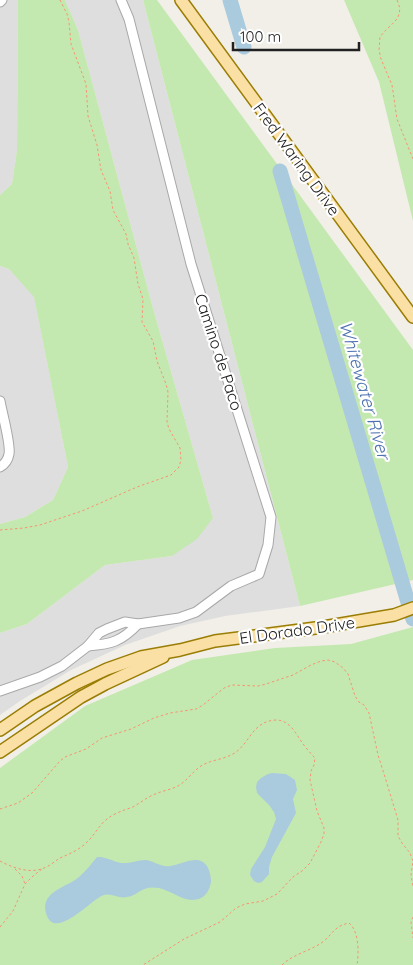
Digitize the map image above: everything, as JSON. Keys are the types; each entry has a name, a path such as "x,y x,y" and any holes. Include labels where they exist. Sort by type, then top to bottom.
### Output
{"main road":[{"name":"Fred Waring Drive","path":"181,0 413,317"},
{"name":"El Dorado Drive","path":"0,729 54,695 100,673 141,657 215,641 323,628 394,615 413,608"},
{"name":"El Dorado Drive","path":"0,752 81,697 180,650"}],"street":[{"name":"Camino de Paco","path":"0,691 40,677 62,666 107,628 125,622 138,624 179,618 196,612 232,586 259,574 268,545 271,517 191,264 130,19 121,0"},
{"path":"0,401 10,449 8,459 0,467"},
{"name":"Camino de Paco","path":"88,646 112,643 130,633 138,624"},
{"path":"0,729 12,743"}],"path":[{"path":"0,530 40,525 82,511 137,487 171,475 179,467 181,460 180,448 167,422 168,392 166,384 157,361 153,340 142,322 143,299 138,284 134,258 126,234 113,210 110,191 100,164 97,145 88,116 86,84 71,44 67,14 60,0"},
{"path":"397,0 400,13 380,37 379,50 392,85 397,118 413,159"},
{"path":"0,809 18,803 32,793 65,757 86,749 102,738 131,729 162,715 196,709 224,688 232,685 258,686 266,684 293,675 321,661 328,660 335,662 348,674 355,696 364,705 368,713 398,820 398,836 413,860 411,875 413,887"},
{"path":"0,927 13,911 25,884 43,869 86,843 108,818 134,806 153,794 180,785 201,766 237,752 250,735 266,722 277,720 288,723 315,758 310,780 317,811 324,828 324,834 310,863 277,894 263,901 245,904 236,908 220,922 184,940 143,965"},
{"path":"0,861 14,868 22,876 25,884"},
{"path":"14,868 43,869"},
{"path":"413,917 413,938"},
{"path":"282,965 323,941 336,927 349,923 354,926 356,933 357,965"}],"shaded area":[{"path":"0,0 18,0 17,150 12,184 0,195"},
{"path":"65,0 143,0 300,606 225,616 180,626 125,645 71,670 0,715 0,633 27,624 105,565 172,556 213,518 154,312 78,30"},
{"path":"0,266 9,269 34,296 68,467 53,500 25,517 0,524"}],"green space":[{"path":"18,0 65,0 78,30 154,312 213,518 197,539 172,556 105,565 27,624 0,633 0,524 25,517 53,500 68,467 34,297 9,269 0,266 0,195 12,184 17,150"},
{"path":"143,0 157,0 413,350 413,580 300,606"},
{"path":"344,0 413,0 413,221 379,82"},
{"path":"413,627 413,965 0,965 0,768 85,706 192,660 275,648 351,644"}],"water":[{"path":"272,773 286,774 295,780 297,790 293,799 296,813 272,857 269,874 262,882 258,883 250,875 251,869 265,847 276,819 269,805 257,793 256,787 257,782 261,778"},
{"path":"97,857 122,863 148,860 167,866 196,860 205,863 209,870 211,884 205,895 195,900 185,899 153,887 127,897 104,895 65,921 57,923 50,921 45,906 47,899 79,877"}],"waterway":[{"name":"Whitewater River","path":"230,0 244,47"},
{"name":"Whitewater River","path":"280,171 413,619"}]}
